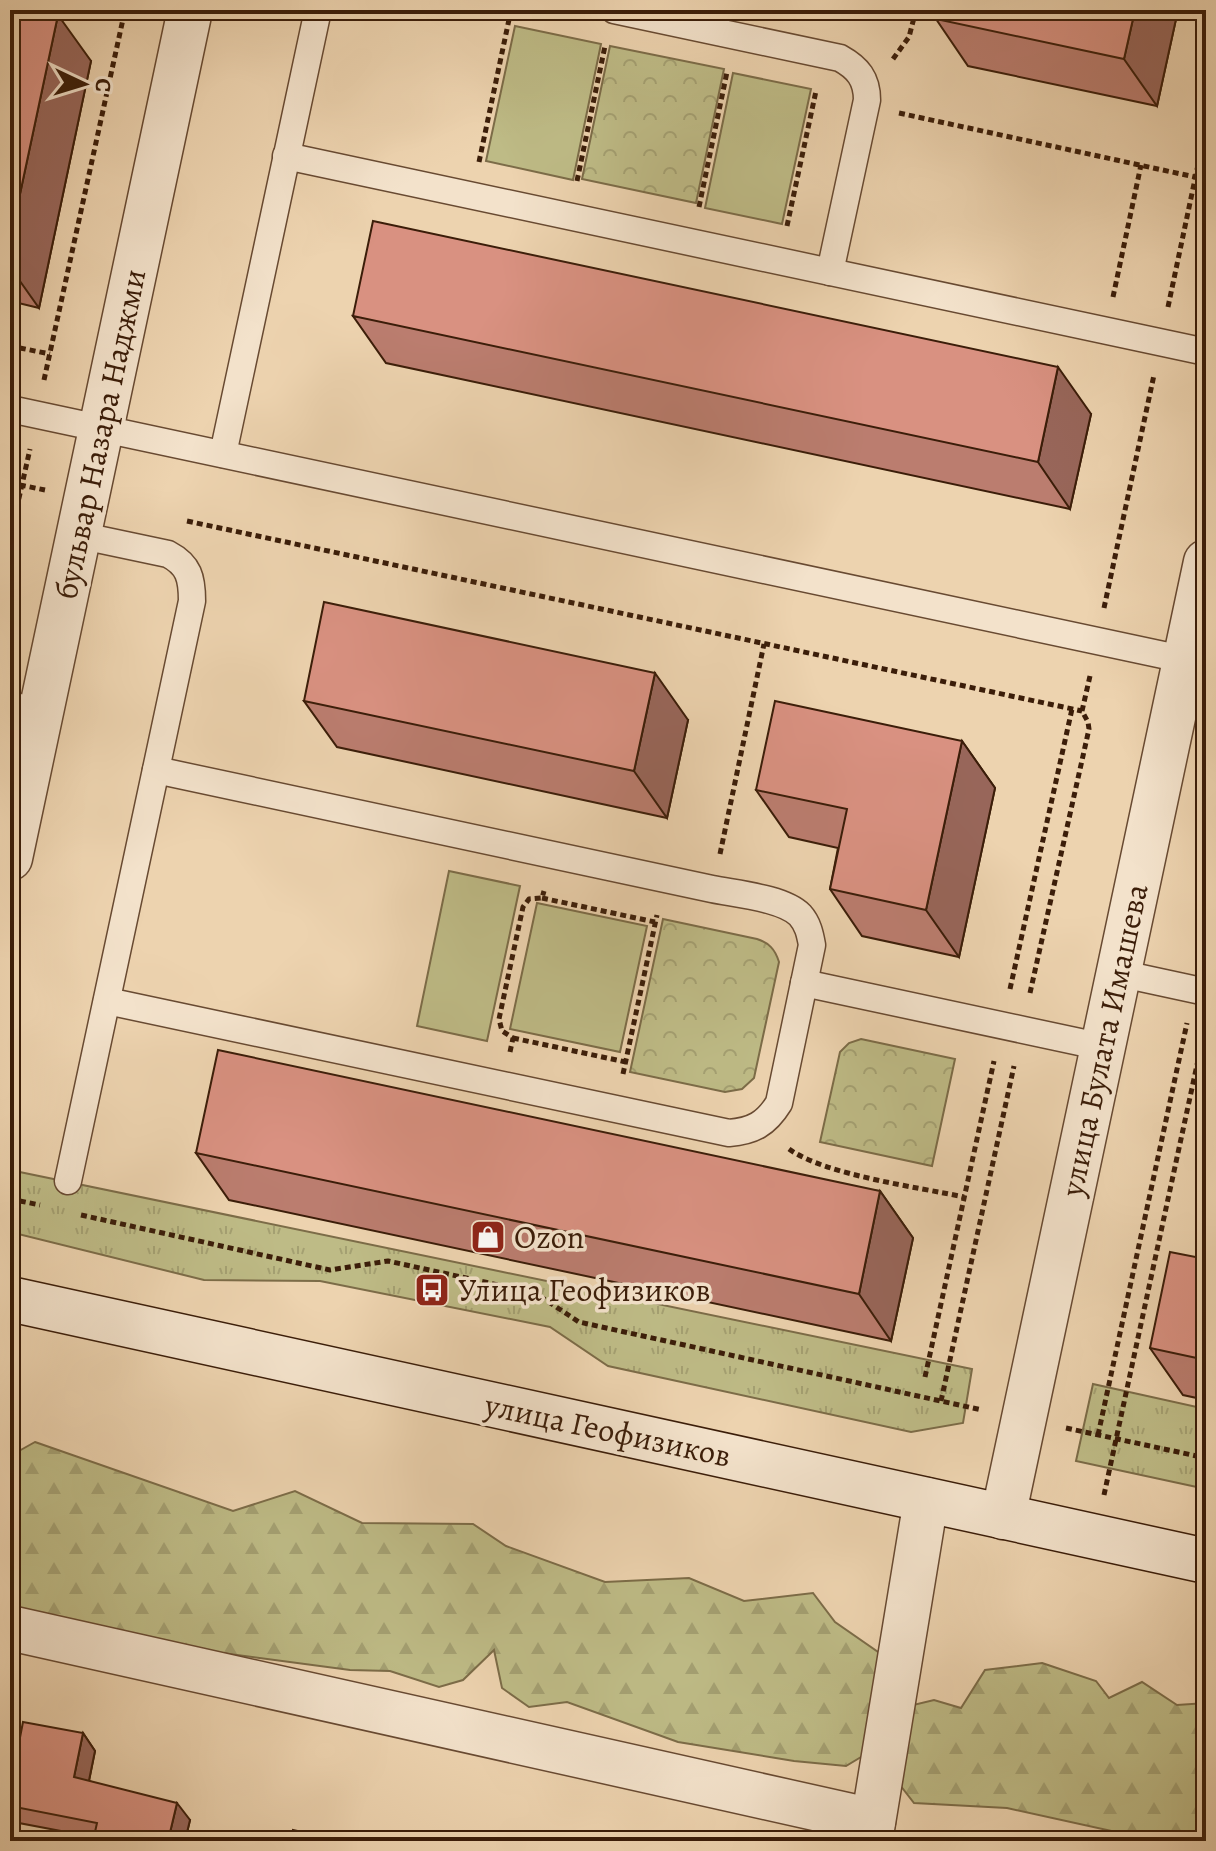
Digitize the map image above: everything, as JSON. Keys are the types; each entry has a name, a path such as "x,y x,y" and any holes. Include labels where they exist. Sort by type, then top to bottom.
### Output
{"street":[{"name":"бульвар Назара Наджми","path":"10,858 26,708 82,517 190,10"},
{"name":"улица Булата Имашева","path":"1003,1517 1118,973 1196,661 1206,562"},
{"name":"улица Геофизиков","path":"10,1299 1206,1561"},
{"path":"10,1628 871,1831 926,1500"}],"lane":[{"path":"223,454 318,10"},
{"path":"614,10 824,55 851,64 867,90 830,272"},
{"path":"286,156 1206,352"},
{"path":"10,409 1196,661"},
{"path":"68,1181 192,601 192,581 179,560 82,517"},
{"path":"107,1001 729,1133 747,1132 760,1126 779,1103 812,945 809,928 801,916 790,908 156,770"},
{"path":"1118,973 1200,991"},
{"path":"804,983 1103,1047"}],"path":[{"path":"10,538 125,10"},
{"path":"472,195 511,10"},
{"path":"863,79 893,60 902,49 909,37 916,10"},
{"path":"692,242 735,36"},
{"path":"569,216 607,39"},
{"path":"780,261 824,55"},
{"path":"865,106 1195,177"},
{"path":"179,519 1082,711 1206,127"},
{"path":"1106,330 1141,165"},
{"path":"10,346 50,354"},
{"path":"10,483 22,485 82,517"},
{"path":"712,889 764,644"},
{"path":"542,898 552,855"},
{"path":"616,1109 665,879"},
{"path":"626,1062 513,1038 502,1031 499,1019 523,907 529,899 542,898 655,922"},
{"path":"1098,1435 1200,991 1206,936"},
{"path":"1095,1537 1206,1023"},
{"path":"503,1085 513,1038"},
{"path":"760,1126 794,1152 819,1164 964,1197"},
{"path":"10,1199 40,1206"},
{"path":"71,1212 330,1270 388,1261 403,1264 535,1293 579,1322 1206,1458"}],"green space":[{"path":"515,26 601,44 573,180 486,161"},
{"path":"610,46 724,69 696,203 582,179"},
{"path":"733,73 811,89 782,224 705,208"},
{"path":"449,871 520,886 487,1041 417,1026"},
{"path":"537,903 647,926 620,1052 510,1029"},
{"path":"663,919 757,939 776,953 779,962 754,1078 742,1089 725,1092 630,1072"},
{"path":"861,1039 955,1059 932,1166 820,1142 840,1052 849,1043"},
{"path":"10,1170 972,1369 963,1423 911,1432 608,1366 550,1327 320,1281 204,1280 10,1232"},
{"path":"1093,1384 1206,1409 1206,1489 1076,1461"},
{"path":"35,1442 233,1511 295,1491 362,1523 473,1524 506,1546 605,1582 689,1578 744,1601 813,1593 835,1622 891,1661 881,1745 846,1766 794,1761 678,1742 567,1702 529,1707 502,1688 494,1650 463,1680 439,1687 390,1671 350,1670 207,1651 10,1607 10,1456"},
{"path":"1042,1663 1096,1681 1109,1698 1142,1682 1177,1705 1206,1703 1206,1841 1157,1841 1007,1808 914,1803 900,1785 909,1706 934,1700 961,1708 985,1670"}],"building":[{"path":"10,10 37,10 58,15 10,241"},
{"path":"937,10 1135,10 1124,59 936,19"},
{"path":"373,221 1058,367 1038,462 353,316"},
{"path":"324,602 655,673 634,771 304,701"},
{"path":"775,701 962,741 926,910 830,889 847,809 756,790"},
{"path":"218,1050 880,1191 859,1294 196,1153"},
{"path":"1170,1252 1206,1259 1206,1360 1150,1348"},
{"path":"23,1722 83,1733 74,1777 177,1803 168,1841 93,1841 97,1823 10,1806 10,1789"},
{"path":"293,1830 343,1841 291,1841"}],"place":[{"name":"Ozon","path":"488,1237"},
{"name":"Улица Геофизиков","path":"432,1290"}]}
